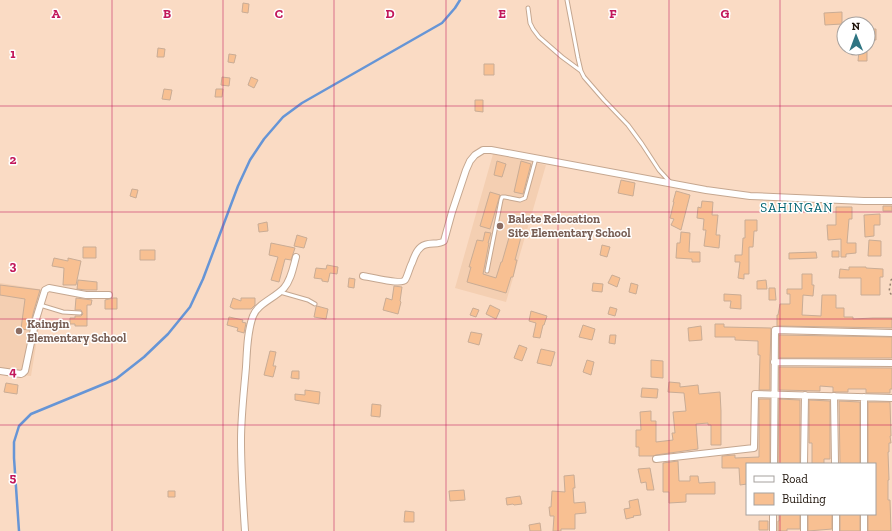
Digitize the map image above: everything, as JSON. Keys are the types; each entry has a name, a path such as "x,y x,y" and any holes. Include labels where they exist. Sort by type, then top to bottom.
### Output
{"street":[{"path":"363,276 397,282 404,281 406,280 414,257 422,245 440,243 444,241 452,212 470,160 483,150 536,158 706,190 750,196 864,202 892,201"},
{"path":"245,531 241,440 248,338 254,313 268,300 280,292 288,281 296,257"},
{"path":"0,371 19,374 25,371 36,319 44,292 47,288 86,295 109,295"},
{"path":"774,463 775,330 892,333"},
{"path":"774,362 892,363"},
{"path":"656,459 754,448 755,394 892,398"},
{"path":"804,463 805,395"},
{"path":"834,396 835,463"},
{"path":"864,397 864,463"},
{"path":"773,515 773,531"},
{"path":"804,515 804,531"},
{"path":"836,515 836,531"},
{"path":"864,515 864,531"}],"lane":[{"path":"567,0 581,71 584,77 628,125 659,170 671,183"},
{"path":"528,8 530,23 533,29 562,57 581,71"},
{"path":"487,271 502,197 505,196 520,200 524,198 536,158"},
{"path":"280,292 308,300 315,304"},
{"path":"40,304 63,312 80,313"}],"path":[{"path":"892,279 889,292 892,295"}],"shaded area":[{"name":"Balete Relocation Site Elementary School","path":"493,154 546,165 506,302 455,288"},
{"name":"Kaingin Elementary School","path":"0,283 45,290 31,376 0,373"}],"building":[{"path":"243,3 249,4 248,13 242,12"},
{"path":"842,12 842,16 836,16 836,24 825,25 824,13"},
{"path":"158,48 165,49 164,57 157,57"},
{"path":"229,54 236,55 234,63 228,62"},
{"path":"858,56 867,56 867,61 858,61"},
{"path":"484,64 494,64 494,75 484,75"},
{"path":"222,77 230,78 229,86 221,85"},
{"path":"251,77 258,80 254,88 248,85"},
{"path":"164,89 172,90 170,100 162,99"},
{"path":"216,89 223,89 222,97 215,97"},
{"path":"475,100 483,100 483,112 475,111"},
{"path":"497,161 506,164 502,177 494,175"},
{"path":"521,161 531,164 523,194 514,192"},
{"path":"621,180 635,183 633,196 618,193"},
{"path":"132,189 138,190 136,198 130,196"},
{"path":"676,191 690,195 681,230 671,225 674,219 670,218"},
{"path":"490,192 500,195 490,229 480,226"},
{"path":"702,201 713,202 712,215 718,215 716,235 720,235 719,248 704,246 706,230 703,230 704,219 697,218 698,207 701,208"},
{"path":"883,206 892,206 892,211 883,211"},
{"path":"836,207 852,207 852,219 849,219 847,243 856,243 856,253 846,254 846,257 841,257 841,239 828,240 827,225 836,225"},
{"path":"880,214 880,225 874,225 874,236 865,237 864,215"},
{"path":"745,220 757,220 757,231 754,231 753,247 749,247 749,274 744,274 744,279 738,278 740,262 735,262 735,255 742,255 743,238 745,238"},
{"path":"267,222 268,231 259,232 258,224"},
{"path":"485,232 491,233 483,274 496,278 510,234 521,237 515,260 517,260 513,277 511,277 506,293 467,282 471,267 469,267 477,240 483,241"},
{"path":"681,232 690,233 689,252 700,252 700,262 692,262 692,259 676,258 677,243 680,243"},
{"path":"297,235 307,238 304,248 294,246"},
{"path":"869,240 881,241 881,256 868,256"},
{"path":"271,243 295,248 291,260 285,259 279,282 271,280 278,257 269,255"},
{"path":"602,245 610,247 607,257 600,255"},
{"path":"83,247 96,247 96,258 83,258"},
{"path":"140,250 155,250 155,260 140,260"},
{"path":"832,251 839,251 839,257 832,257"},
{"path":"816,252 817,258 789,259 789,253"},
{"path":"54,258 68,261 68,258 81,261 76,285 63,285 64,268 52,266"},
{"path":"327,265 338,267 337,274 330,273 328,282 322,281 322,279 314,278 316,268 326,269"},
{"path":"849,267 883,269 883,277 880,277 880,295 861,295 861,278 839,278 840,269 849,270"},
{"path":"802,274 812,274 812,285 814,285 813,296 803,295 802,315 821,316 822,295 836,295 836,308 844,308 844,317 853,317 853,319 892,318 892,328 777,326 777,315 780,304 790,304 790,294 787,294 787,289 802,289"},
{"path":"612,275 620,278 617,287 608,283"},
{"path":"349,278 355,279 354,288 348,287"},
{"path":"78,280 97,282 97,290 77,289"},
{"path":"766,280 767,289 757,289 757,281"},
{"path":"593,283 603,284 602,292 592,291"},
{"path":"631,283 638,285 636,294 629,292"},
{"path":"0,285 40,290 29,330 21,329 25,299 0,295"},
{"path":"394,286 402,287 401,302 398,314 383,310 386,298 392,300"},
{"path":"769,288 775,288 776,300 769,300"},
{"path":"724,294 741,295 741,309 730,308 731,301 724,301"},
{"path":"76,298 92,300 91,305 87,305 87,326 75,326 75,324 70,324 70,318 75,318 75,316 81,316 83,314 81,310 75,310"},
{"path":"117,298 117,309 105,309 105,300"},
{"path":"233,298 241,301 241,298 255,298 255,305 251,309 234,309 230,307"},
{"path":"490,305 500,310 496,319 486,314"},
{"path":"317,306 328,309 326,319 314,317"},
{"path":"610,307 617,309 615,316 608,314"},
{"path":"473,308 479,310 476,317 470,315"},
{"path":"531,311 547,316 540,338 533,337 536,323 529,321"},
{"path":"229,317 243,320 242,322 246,323 244,333 237,331 238,328 227,325"},
{"path":"715,324 724,324 724,327 771,328 770,390 759,390 760,355 758,355 758,341 735,340 735,337 715,337"},
{"path":"583,325 595,329 592,340 579,337"},
{"path":"701,326 702,340 689,341 688,328"},
{"path":"471,332 482,334 479,345 468,342"},
{"path":"610,335 616,335 615,344 609,343"},
{"path":"779,335 892,337 892,358 779,358"},
{"path":"519,345 527,348 522,361 514,358"},
{"path":"541,349 555,352 551,366 537,363"},
{"path":"270,351 276,352 273,366 276,366 273,377 264,375"},
{"path":"587,360 594,362 591,375 583,372"},
{"path":"651,360 663,361 663,378 651,377"},
{"path":"779,367 892,368 892,389 890,389 890,393 866,393 866,389 848,389 848,392 833,392 833,387 820,386 820,391 779,390"},
{"path":"292,371 299,371 299,379 291,378"},
{"path":"669,382 680,383 680,387 698,385 699,394 720,392 721,445 711,445 711,425 708,425 708,423 696,424 698,449 653,456 639,456 639,447 636,447 636,430 641,430 640,412 651,411 651,421 656,421 656,442 673,440 672,433 675,433 673,412 686,411 684,393 668,392"},
{"path":"6,383 18,385 17,394 4,392"},
{"path":"642,388 658,389 657,398 641,397"},
{"path":"305,390 320,392 319,404 295,400 295,394 305,395"},
{"path":"759,399 770,399 770,463 746,463 746,484 740,485 739,468 722,468 722,456 735,455 735,458 759,457"},
{"path":"779,399 800,400 800,463 778,463"},
{"path":"809,400 830,401 830,459 824,459 824,463 812,463 812,443 809,443"},
{"path":"839,401 860,402 860,463 840,463"},
{"path":"868,402 890,402 891,443 889,443 888,452 888,500 890,500 891,531 868,531 868,515 876,515 876,463 868,463"},
{"path":"372,404 381,405 380,417 371,416"},
{"path":"678,461 679,481 690,481 690,476 698,476 699,483 715,482 715,494 686,494 686,502 669,503 669,492 663,492 663,463"},
{"path":"650,468 654,490 647,490 646,482 641,483 638,469"},
{"path":"574,475 574,503 585,502 586,513 575,514 575,529 561,529 561,531 553,531 554,516 550,516 549,507 551,507 552,491 565,492 564,476"},
{"path":"464,490 465,500 450,501 449,491"},
{"path":"168,491 175,491 175,497 168,497"},
{"path":"520,496 522,504 507,505 506,498"},
{"path":"638,499 641,515 626,519 624,509 630,508 629,501"},
{"path":"405,511 414,512 414,522 404,522"},
{"path":"779,515 800,515 800,529 778,531"},
{"path":"808,515 832,515 832,529 808,531"},
{"path":"840,515 860,515 860,531 840,531"},
{"path":"759,521 768,521 768,530 759,530"},
{"path":"540,523 541,531 530,531 529,525"}],"waterway":[{"path":"19,531 14,458 14,442 19,426 31,414 116,379 144,357 168,334 190,307 203,279 238,186 250,160 264,139 283,117 302,103 442,23 460,0"}],"place":[{"name":"Balete Relocation Site Elementary School","path":"500,226"},
{"name":"Kaingin Elementary School","path":"19,331"}],"district":[{"name":"SAHINGAN","path":"797,207"}]}
